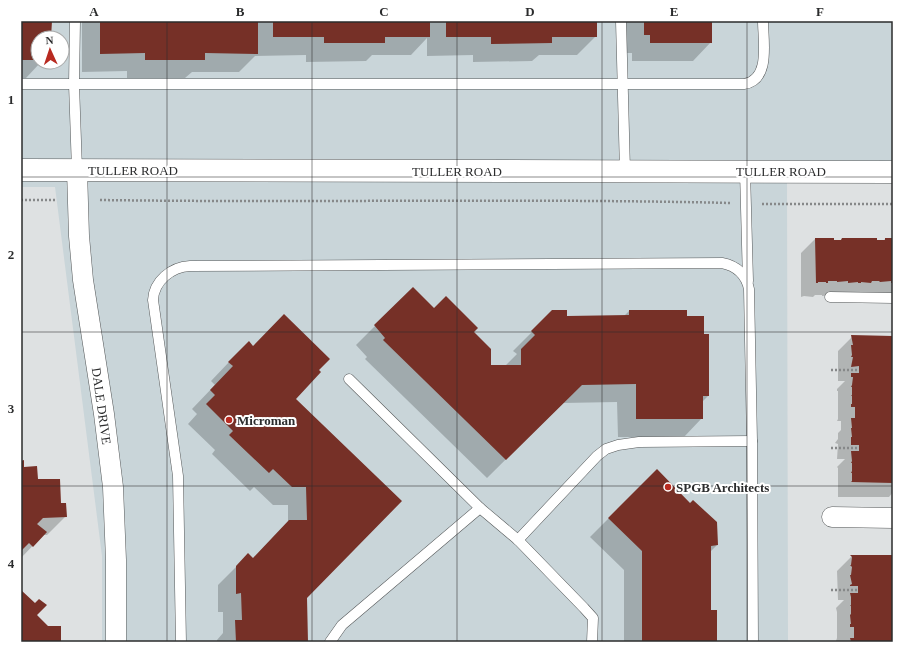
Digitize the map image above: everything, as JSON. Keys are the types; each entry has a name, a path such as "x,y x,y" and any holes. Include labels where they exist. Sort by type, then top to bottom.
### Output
{"street":[{"name":"TULLER ROAD","path":"21,170 893,172"},
{"name":"DALE DRIVE","path":"77,170 79,236 83,280 113,487 116,560 116,642"},
{"path":"832,517 893,518"}],"lane":[{"path":"75,21 74,84 77,170"},
{"path":"622,21 625,171"},
{"path":"21,84 747,84 757,77 762,68 763,21"},
{"path":"745,171 752,441 753,642"},
{"path":"181,642 178,476 153,300 153,294 156,286 162,278 172,270 184,266 722,263 731,265 739,270 748,284"},
{"path":"830,297 893,298"},
{"path":"349,379 480,508 518,540 591,615 592,642"},
{"path":"518,540 606,449 639,442 752,441"},
{"path":"330,642 342,625 480,508"}],"path":[{"path":"21,200 244,202 648,201 746,204 893,204"},
{"path":"830,370 859,370"},
{"path":"831,448 859,448"},
{"path":"831,590 858,590"}],"shaded area":[{"path":"21,21 893,21 893,176 787,177 788,642 102,642 102,556 55,187 21,187"}],"building":[{"path":"21,21 52,21 51,30 30,30 30,60 21,60"},
{"path":"100,21 258,21 258,54 205,53 205,60 145,60 145,53 100,54"},
{"path":"273,21 430,21 430,37 385,37 385,43 324,43 324,37 273,37"},
{"path":"446,21 597,21 597,37 552,37 552,43 491,44 491,37 446,37"},
{"path":"644,21 712,21 712,43 650,43 650,35 644,35"},
{"path":"815,238 834,238 834,240 841,240 842,238 877,238 877,240 885,240 885,238 893,238 893,283 891,283 891,281 848,283 848,281 828,281 828,283 816,283"},
{"path":"413,287 434,308 446,296 478,328 474,332 491,349 491,365 521,365 521,349 535,335 531,331 552,310 567,310 567,316 629,315 629,310 687,310 687,316 704,316 704,334 709,334 709,396 703,396 703,419 636,419 636,384 582,385 506,460 383,340 385,338 374,325"},
{"path":"284,314 330,359 319,370 321,372 296,399 402,501 307,598 308,642 236,642 235,620 242,620 241,593 236,594 236,566 248,553 253,558 289,520 307,520 306,487 292,487 273,469 269,473 229,435 233,431 206,404 215,395 210,390 233,366 228,362 249,341 253,346"},
{"path":"851,335 893,336 893,483 851,482 851,451 859,451 859,445 851,445 851,418 855,418 855,407 851,407 851,387 853,377 851,377 851,373 859,373 859,366 851,367 853,357 851,357 851,345 853,345"},
{"path":"24,460 24,467 37,466 38,479 60,479 61,503 66,503 67,517 43,518 37,524 47,532 33,547 29,543 21,551 21,461"},
{"path":"657,469 690,503 693,500 717,522 718,545 711,546 711,610 717,610 717,642 642,642 642,551 608,518"},
{"path":"850,555 893,555 893,642 851,642 850,638 854,638 854,627 850,627 850,593 858,593 858,586 850,586 852,584 850,575 852,567 850,565 852,557"},
{"path":"21,590 35,603 39,599 47,605 37,615 48,626 61,626 61,642 21,642"}],"place":[{"name":"Microman","path":"229,420"},
{"name":"SPGB Architects","path":"668,487"}]}
